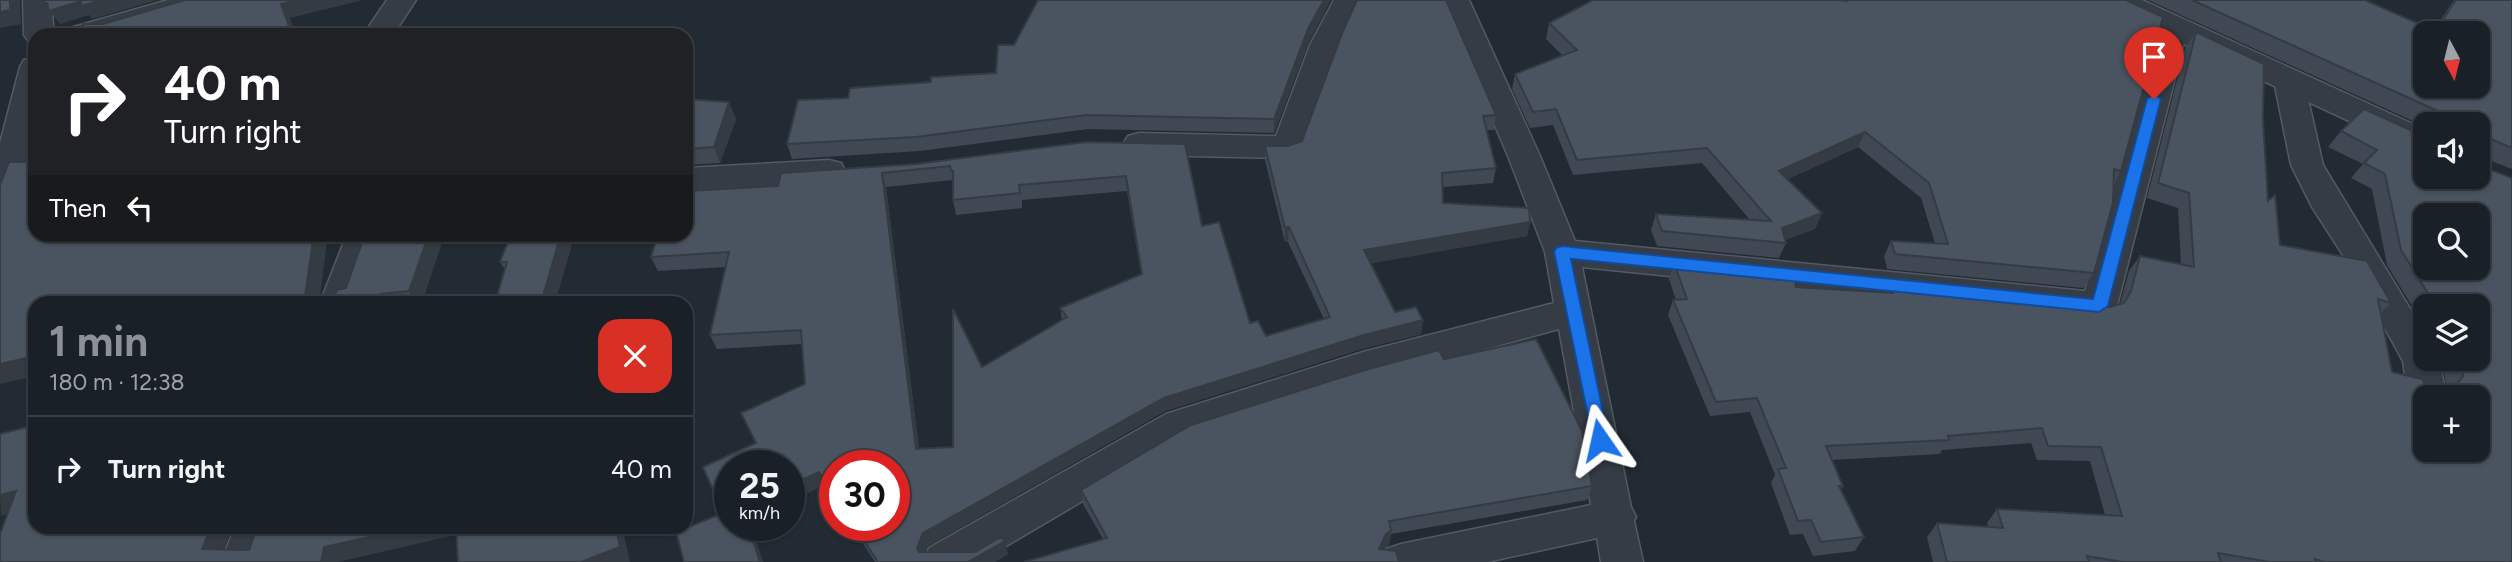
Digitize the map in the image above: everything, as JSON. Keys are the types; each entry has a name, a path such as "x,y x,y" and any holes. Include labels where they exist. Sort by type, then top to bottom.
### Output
{"street":[{"path":"37,0 39,28"},
{"path":"104,28 200,0"},
{"path":"383,28 402,0"},
{"path":"1115,143 1288,147 1325,45 1348,0"},
{"path":"1455,0 1524,156 1562,252 1616,517 1622,562"},
{"path":"2116,0 2413,139"},
{"path":"1562,252 2099,306 2172,27"},
{"path":"2289,81 2307,165 2421,360 2425,385"},
{"path":"0,196 28,126"},
{"path":"693,180 865,169"},
{"path":"341,296 361,242"},
{"path":"944,561 1179,425 1363,368 1575,311"},
{"path":"1401,562 1616,517"},
{"path":"242,562 252,534"}],"building":[{"path":"0,0 10,0 10,10 0,12"},
{"path":"44,0 101,0 81,6 81,1 49,11"},
{"path":"185,0 299,0 281,4 290,28 83,28 83,24 103,24"},
{"path":"1038,0 1324,0 1308,29 1274,119 1086,115 916,137 787,144 798,100 848,98 850,88 931,82 931,77 996,73 998,45 1014,45"},
{"path":"1357,0 1446,0 1496,115 1483,116 1496,168 1442,173 1443,203 1529,208 1530,222 1364,250 1395,312 1416,307 1423,320 1364,335 1164,398 923,533 917,548 919,552 975,552 1001,537 1005,541 968,562 878,562 864,541 910,541 910,450 819,450 819,472 805,479 805,450 741,450 756,443 741,413 805,384 801,330 710,335 729,252 651,257 656,242 693,242 693,191 778,186 781,173 916,164 1086,142 1185,144 1202,226 1219,222 1250,323 1258,321 1266,336 1330,317 1289,227 1285,228 1265,146 1288,146 1302,141","holes":["950,166 953,171 953,200 1020,193 1019,185 1126,176 1142,274 1060,308 1067,317 982,367 953,309 953,447 916,449 882,173"]},
{"path":"1593,0 2126,0 2163,17 2121,171 2114,169 2113,203 2094,273 1895,254 1891,241 1948,244 1929,183 1865,132 1779,171 1822,213 1782,228 1786,243 1662,231 1656,214 1771,221 1707,148 1577,160 1556,109 1533,112 1515,74 1577,50 1549,23"},
{"path":"2192,0 2365,0 2413,21 2413,98 2490,98 2490,21 2442,21 2456,0 2512,0 2512,148 2491,139 2490,159 2490,112 2440,112"},
{"path":"2196,32 2264,64 2263,120 2268,201 2275,195 2280,245 2367,261 2391,303 2378,299 2392,372 2422,379 2426,385 2413,385 2413,462 2490,462 2490,385 2457,385 2463,376 2462,371 2490,371 2490,294 2428,294 2420,280 2490,280 2490,203 2413,203 2413,269 2401,250 2385,174 2364,163 2377,150 2341,131 2364,109 2413,131 2413,189 2490,189 2490,170 2512,178 2512,562 2324,562 2315,559 2316,562 2270,562 2218,553 2221,562 2123,562 2087,556 2089,562 1947,562 1937,523 2003,528 1997,509 2122,516 2101,447 2048,446 2042,428 1948,436 1949,440 1826,446 1843,486 1839,486 1864,537 1821,542 1811,520 1798,521 1778,469 1786,468 1757,398 1716,402 1673,300 1687,299 1674,263 1794,275 1796,287 1893,293 1891,285 2110,307 2124,303 2131,291 2140,256 2194,267 2189,193 2158,183"},
{"path":"693,99 729,102 714,147 693,148"},
{"path":"9,162 28,162 28,242 313,242 305,296 28,296 28,358 0,364 0,185"},
{"path":"362,242 426,242 409,291 379,296 334,296 337,290 346,288"},
{"path":"508,242 559,242 543,296 497,296 507,262 500,262"},
{"path":"1536,339 1582,431 1592,486 1389,521 1391,531 1386,534 1379,549 1396,551 1399,562 1024,562 1107,538 1081,490 1191,425 1365,370 1439,350 1444,359"},
{"path":"28,427 28,534 208,534 202,549 249,550 255,534 382,534 324,547 321,562 0,562 0,534 16,491 0,495 0,434"},
{"path":"714,462 714,492 703,467"},
{"path":"714,517 714,541 753,541 760,562 684,562 677,534 693,534 693,525"},
{"path":"456,534 617,534 620,547 581,562 458,562"}],"route":[{"path":"1600,440 1562,252 2099,306 2154,99"}]}
